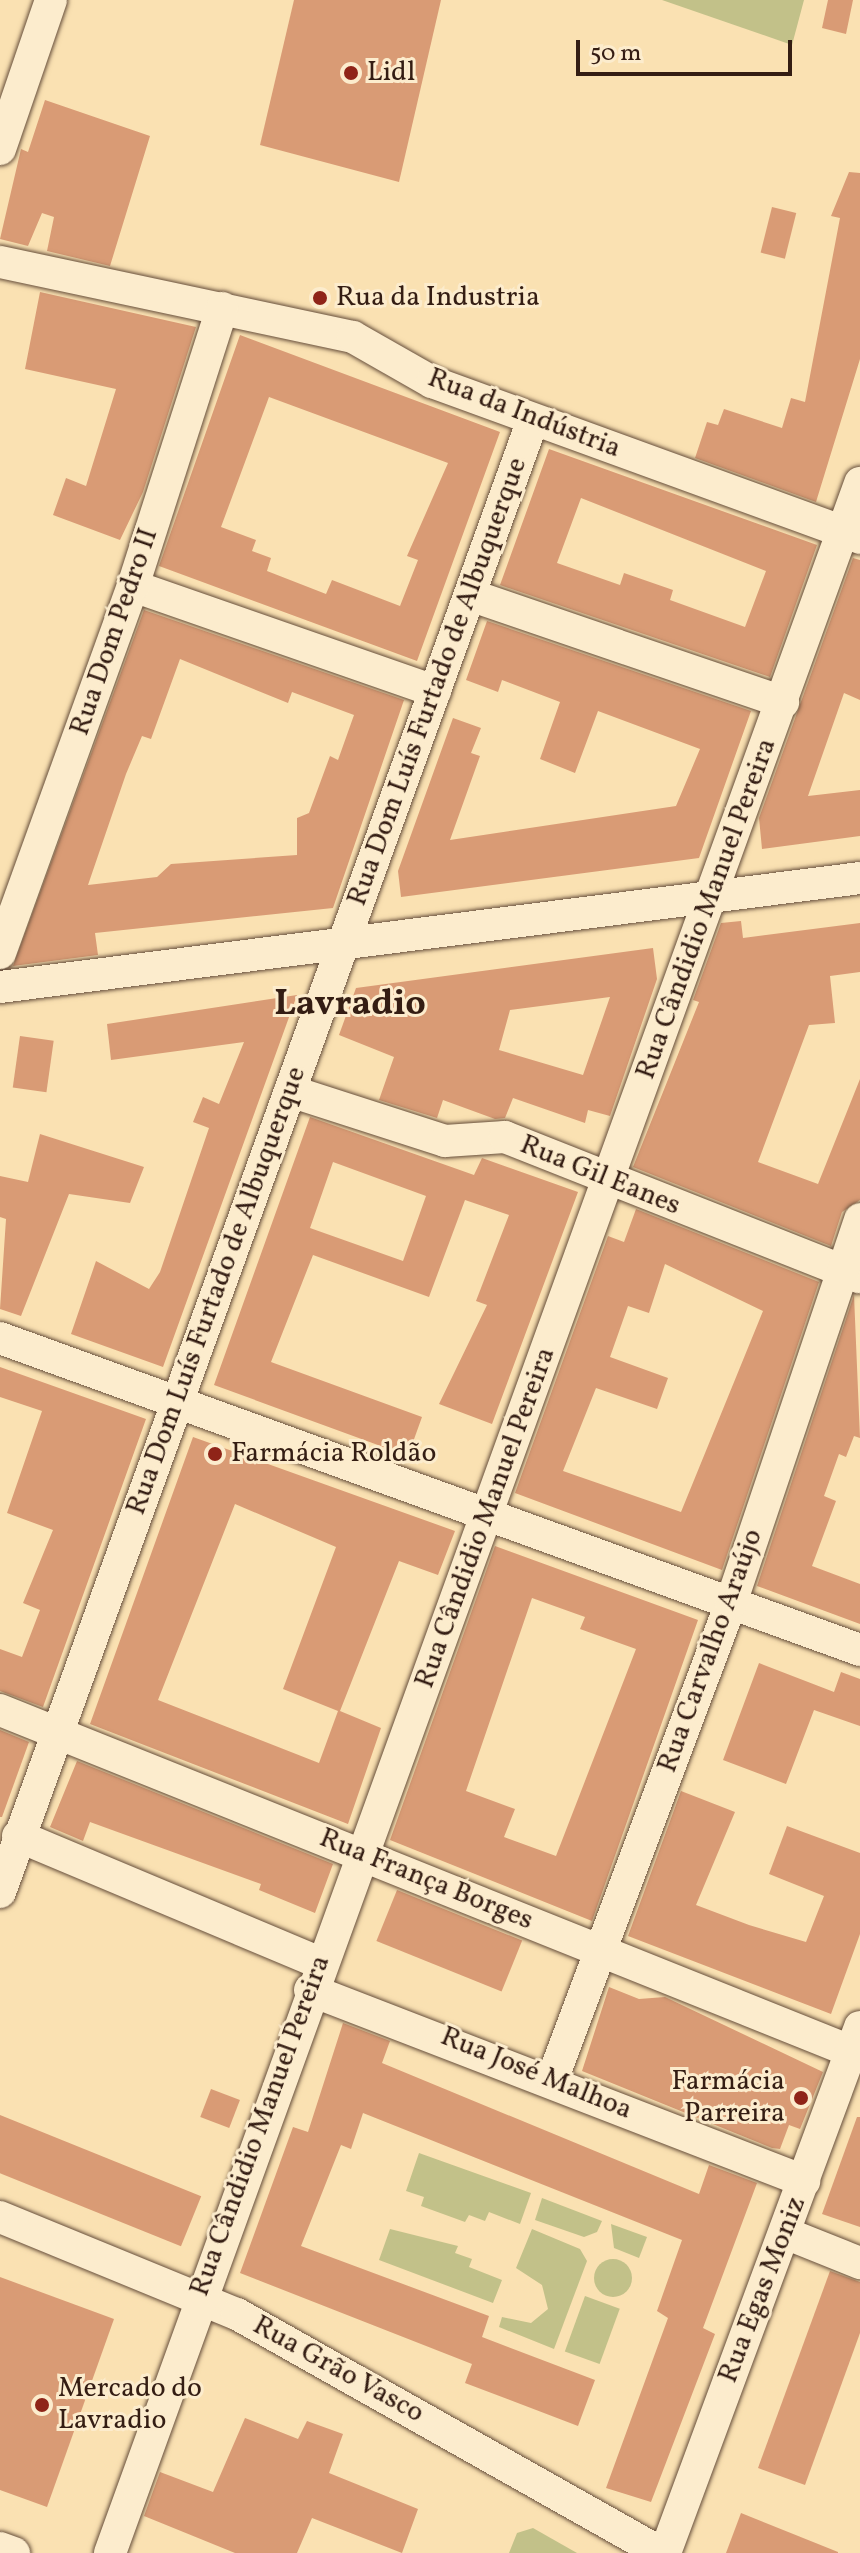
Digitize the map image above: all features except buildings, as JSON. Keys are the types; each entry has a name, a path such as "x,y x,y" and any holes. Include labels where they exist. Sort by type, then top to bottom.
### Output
{"street":[{"path":"0,149 51,0"},
{"name":"Rua da Indústria","path":"0,262 353,337 432,382 851,535"},
{"name":"Rua Dom Pedro II","path":"0,953 133,586 222,308"},
{"name":"Rua Dom Luís Furtado de Albuquerque","path":"0,1892 533,420"},
{"name":"Rua Cândidio Manuel Pereira","path":"110,2553 315,1976 610,1181 706,899 851,535 860,483"},
{"path":"133,586 435,691"},
{"path":"470,595 783,702"},
{"path":"0,987 860,878"},
{"name":"Rua Gil Eanes","path":"290,1091 445,1141 505,1137 850,1274"},
{"name":"Rua Carvalho Araújo","path":"552,2080 731,1603 850,1274 860,1219"},
{"path":"0,1338 860,1650"},
{"name":"Rua França Borges","path":"0,1710 362,1851 600,1952 857,2044"},
{"name":"Rua José Malhoa","path":"18,1836 315,1976 552,2080 804,2181"},
{"name":"Rua Egas Moniz","path":"663,2553 857,2044"},
{"name":"Rua Grão Vasco","path":"0,2217 199,2296 663,2553"},
{"path":"785,2233 860,2263"},
{"path":"0,2548 14,2553"}],"shaded area":[{"path":"662,0 804,0 792,45"},
{"path":"419,2153 531,2193 520,2224 489,2212 485,2221 469,2215 465,2222 421,2206 424,2197 406,2191"},
{"path":"542,2198 602,2221 597,2232 584,2237 535,2220"},
{"path":"611,2224 647,2237 639,2258 614,2248"},
{"path":"390,2229 458,2246 455,2253 472,2259 469,2267 502,2280 493,2303 379,2260"},
{"path":"532,2229 580,2249 587,2261 554,2349 499,2327 502,2317 531,2323 548,2309 542,2285 516,2268"},
{"path":"613,2259 626,2265 632,2278 626,2291 613,2297 600,2291 594,2278 600,2265"},
{"path":"585,2296 620,2309 600,2364 565,2351"},
{"path":"533,2528 577,2553 509,2553 517,2533"}],"place":[{"name":"Lidl","path":"351,73"},
{"name":"Rua da Industria","path":"320,298"},
{"name":"Farmácia Roldão","path":"215,1454"},
{"name":"Farmácia Parreira","path":"801,2098"},
{"name":"Mercado do Lavradio","path":"42,2405"}],"district":[{"name":"Lavradio","path":"350,1006"}]}
